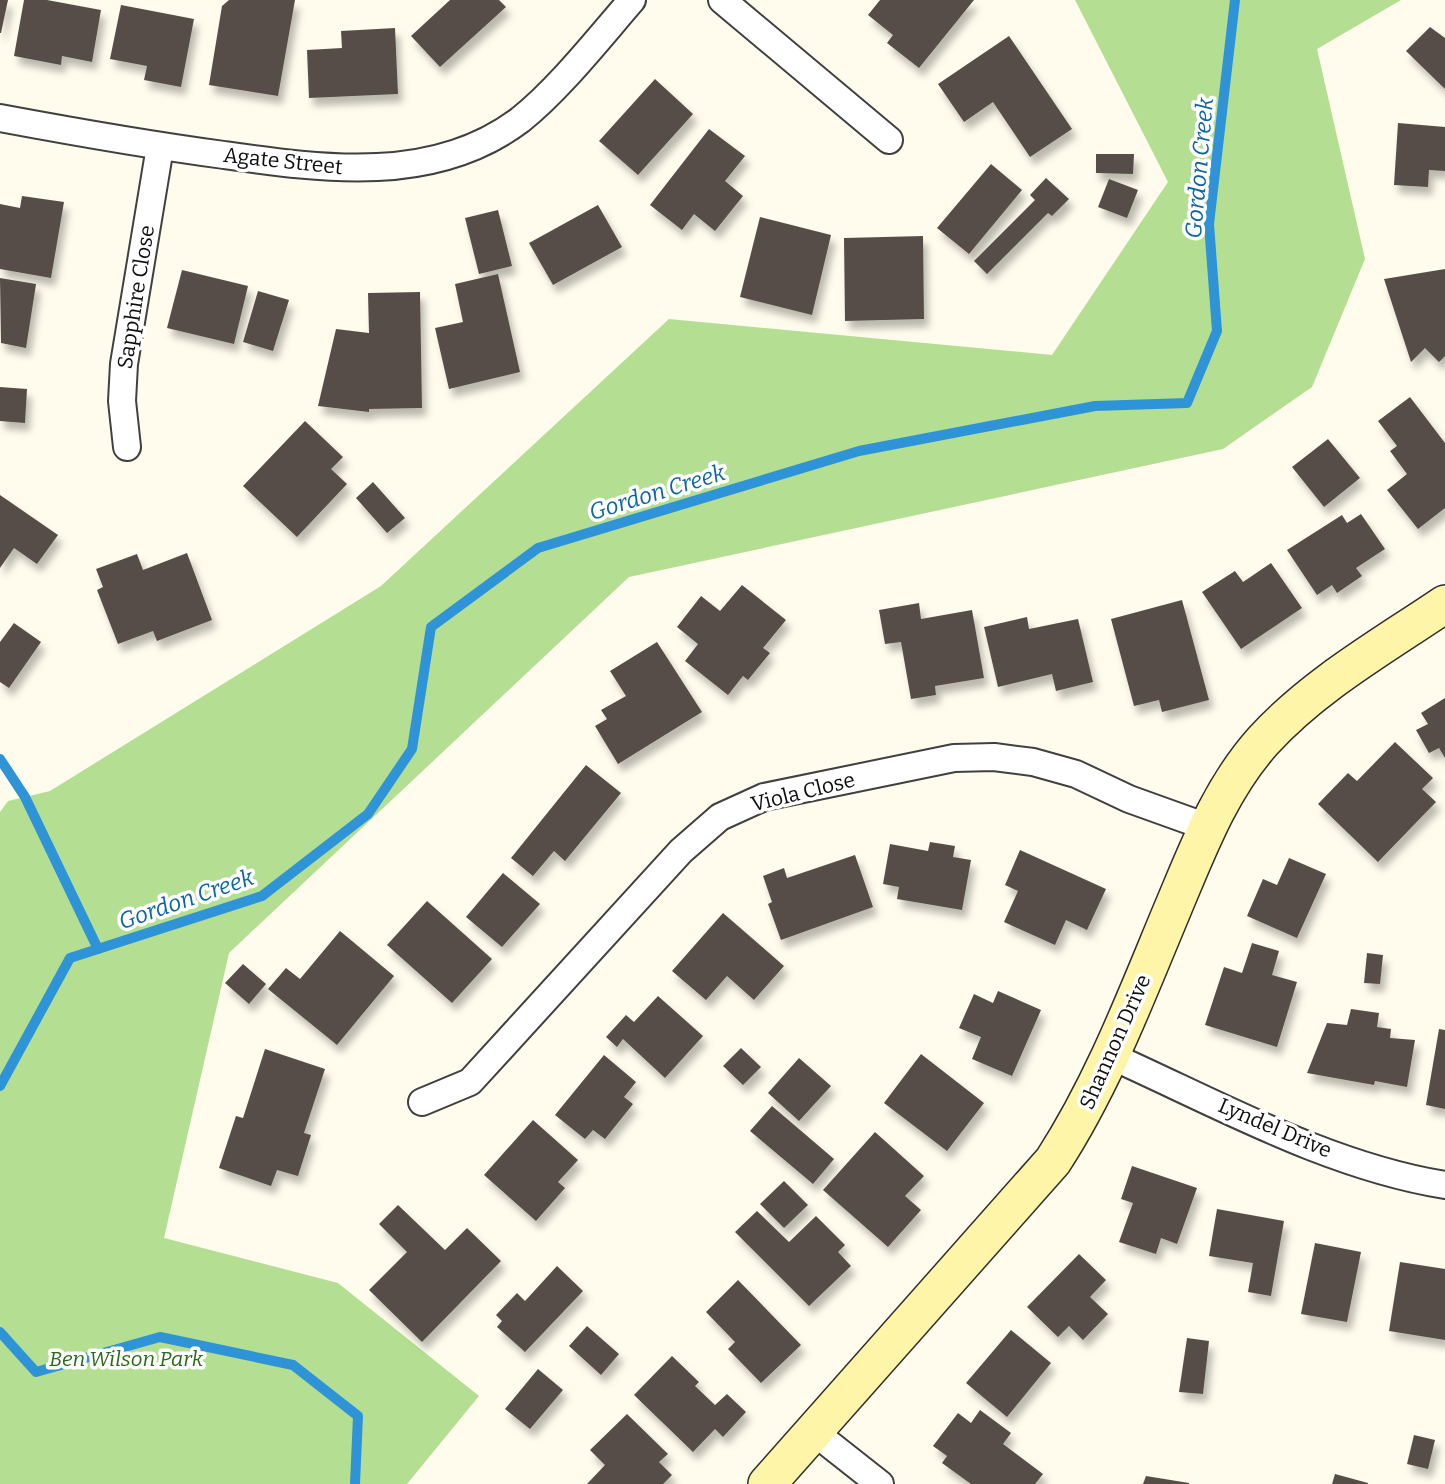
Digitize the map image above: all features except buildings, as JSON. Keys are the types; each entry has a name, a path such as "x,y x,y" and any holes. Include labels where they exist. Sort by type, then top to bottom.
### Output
{"street":[{"name":"Agate Street","path":"0,118 160,147 327,169 398,167 463,152 520,120 632,0"},
{"path":"722,0 889,140"},
{"name":"Sapphire Close","path":"127,447 122,401 124,364 160,147"},
{"name":"Shannon Drive","path":"767,1484 1053,1161 1084,1114 1207,827 1231,782 1262,742 1299,705 1445,604"},
{"name":"Viola Close","path":"422,1102 454,1091 470,1082 681,850 720,817 764,797 954,758 994,757 1033,762 1076,774 1129,799 1207,827"},
{"name":"Lyndel Drive","path":"1111,1056 1271,1128 1356,1162 1445,1185"},
{"path":"814,1432 880,1484"}],"green space":[{"name":"Ben Wilson Park","path":"1075,0 1401,0 1317,49 1365,259 1312,387 1223,449 629,577 229,953 164,1238 338,1283 479,1396 407,1484 0,1484 0,812 8,801 50,791 381,586 669,319 1052,355 1168,182"}],"waterway":[{"name":"Gordon Creek","path":"0,1086 70,958 262,896 368,814 412,749 431,627 538,548 859,451 1095,406 1187,403 1217,331 1209,224 1235,0"},
{"path":"0,759 25,797 98,949"},
{"name":"Gordon Creek","path":"0,1332 36,1372 160,1337 293,1365 358,1416 355,1484"}]}
